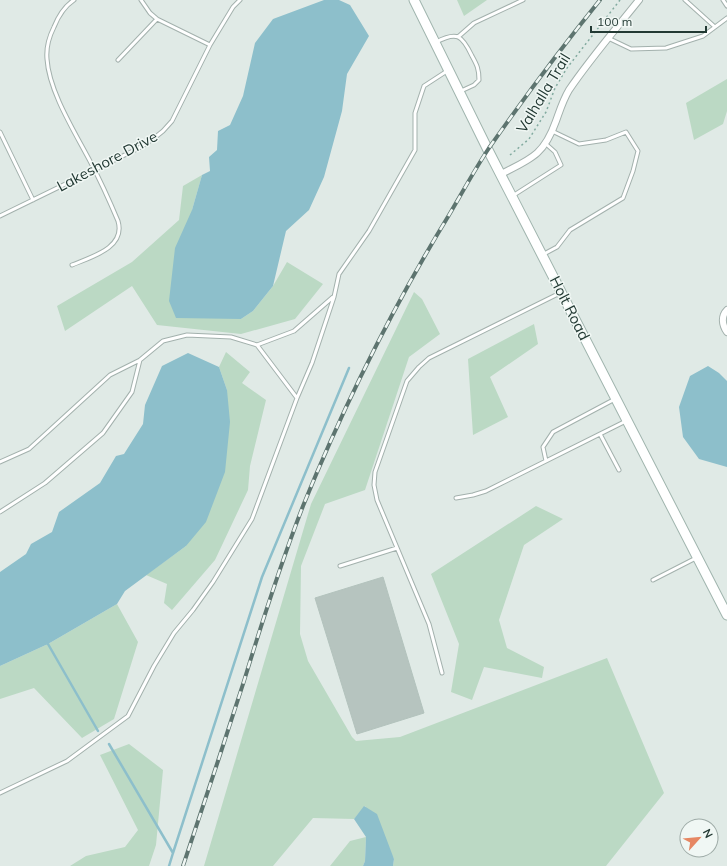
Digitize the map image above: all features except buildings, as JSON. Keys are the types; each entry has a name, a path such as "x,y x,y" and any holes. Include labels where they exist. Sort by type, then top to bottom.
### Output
{"main road":[{"name":"Holt Road","path":"414,0 459,92 727,615"}],"street":[{"path":"501,174 531,159 540,151 552,131 567,93 638,0"},
{"path":"727,310 722,316 723,327 727,332"}],"lane":[{"path":"72,265 105,250 115,242 121,229 95,170 54,90 47,59 47,45 50,34 56,21 74,0"},
{"path":"141,0 150,13 157,19 210,45"},
{"name":"Lakeshore Drive","path":"0,216 139,148 163,130 172,121 210,45 233,7 240,0"},
{"path":"458,37 474,23 523,0"},
{"path":"685,0 716,27"},
{"path":"723,0 727,6"},
{"path":"608,38 631,49 666,48 704,36 727,18"},
{"path":"118,60 157,19"},
{"path":"435,42 448,36 458,37 466,42 479,70 479,80 459,92"},
{"path":"0,793 67,761 128,716 154,666 174,633 213,582 252,519 312,362 334,297 339,274 369,231 415,150 415,112 424,86 448,70"},
{"path":"542,255 557,247 570,230 623,198 633,172 638,151 626,132 606,140 579,144 552,131"},
{"path":"0,132 33,200"},
{"path":"512,196 561,165 555,152 545,144"},
{"path":"442,673 429,624 377,500 374,485 375,472 407,381 419,367 429,358 562,292"},
{"path":"257,345 294,331 334,297"},
{"path":"0,462 29,449 110,375 140,360 163,341 187,335 231,337 257,345 297,398"},
{"path":"0,512 46,483 103,433 132,392 140,360"},
{"path":"546,461 543,447 553,432 616,399"},
{"path":"456,498 473,496 486,491 627,420"},
{"path":"600,434 619,470"},
{"path":"340,566 396,548"},
{"path":"653,580 697,557"}],"path":[{"name":"Valhalla Trail","path":"510,155 529,139 546,112 555,88 567,68 620,0"}],"green space":[{"path":"457,0 487,0 464,16"},
{"path":"727,79 727,111 723,124 694,140 686,103"},
{"path":"202,175 192,210 241,319 253,311 273,286 287,262 323,284 295,319 241,334 157,325 132,286 65,331 57,306 132,262 179,220 183,186"},
{"path":"414,292 422,299 440,334 409,357 365,490 325,504 301,566 300,634 308,661 352,737 356,741 400,737 607,658 664,793 606,866 393,866 394,859 365,806 354,819 313,818 273,866 204,866 311,504"},
{"path":"534,324 538,344 490,377 508,417 473,435 468,359"},
{"path":"226,352 250,372 242,383 266,400 250,466 248,490 215,560 172,610 164,603 167,584 146,575 186,546 227,390 219,367"},
{"path":"536,506 563,519 524,545 499,620 507,648 544,667 542,678 484,667 472,700 451,692 459,644 431,574"},
{"path":"117,604 138,642 114,719 82,738 34,688 0,699 0,666 48,644"},
{"path":"129,744 163,770 156,845 149,866 70,866 86,856 125,847 138,830 100,755"},
{"path":"366,837 365,861 363,866 330,866 350,841"}],"water":[{"path":"324,0 339,0 350,5 369,36 347,74 342,111 324,177 309,210 286,231 273,286 253,311 241,319 176,318 169,301 175,248 192,210 202,175 210,171 209,157 217,150 218,131 230,125 243,96 255,43 273,19"},
{"path":"188,353 219,367 227,390 230,422 225,472 206,522 186,546 125,591 117,604 48,644 0,666 0,572 26,554 31,544 52,532 59,512 100,483 116,456 124,454 143,424 145,405 162,366"},
{"path":"708,366 719,373 727,381 727,467 699,459 683,437 679,407 690,376"},
{"path":"364,806 377,814 394,859 393,866 363,866 365,861 366,837 354,819"}],"waterway":[{"path":"173,853 262,577 349,368"},
{"path":"45,642 48,644 98,731"},
{"path":"109,744 173,853 169,866"}],"railway":[{"path":"183,866 287,549 303,506 352,394 408,285 484,156 543,73 600,0"}]}
